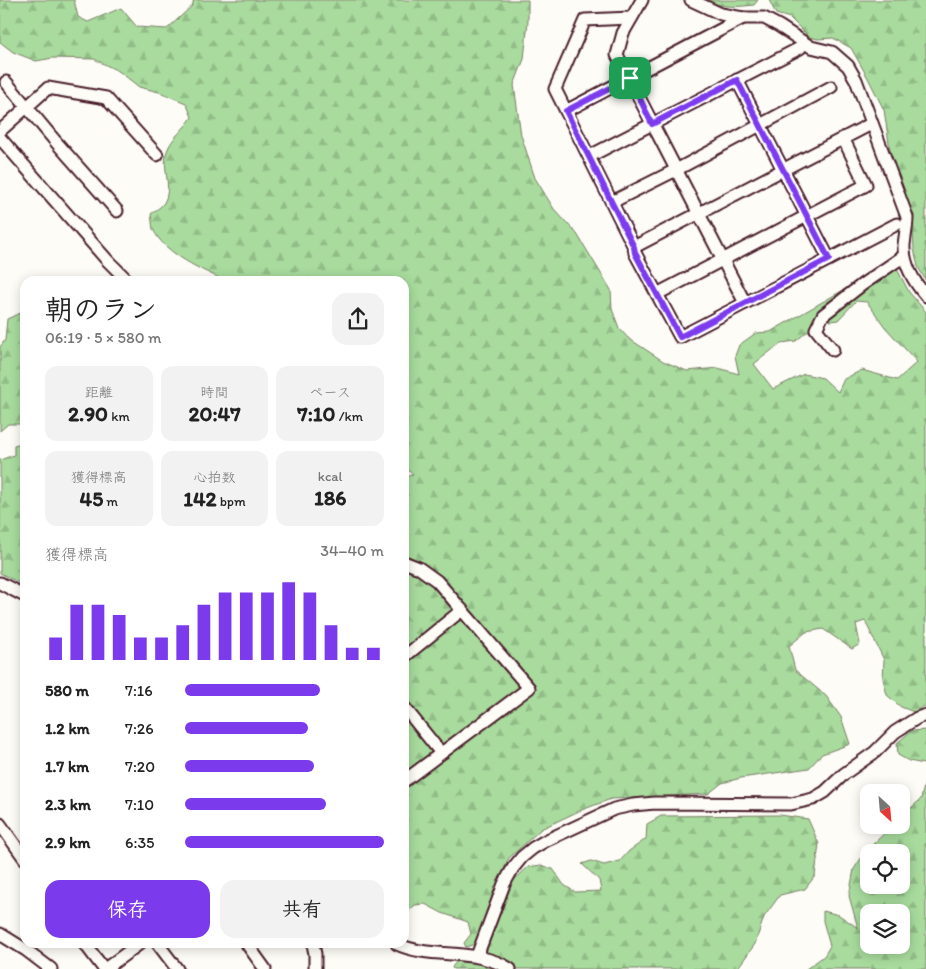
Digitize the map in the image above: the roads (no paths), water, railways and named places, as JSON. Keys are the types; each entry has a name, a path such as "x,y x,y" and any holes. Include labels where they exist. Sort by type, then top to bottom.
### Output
{"street":[{"path":"642,0 623,33 618,56 745,303"},
{"path":"691,0 721,14 743,18 764,18 810,47 832,52 848,66 856,80 907,217 908,230 904,244 904,256 909,271 926,296"},
{"path":"631,18 585,20 555,89 590,156 634,247 635,253 680,337 897,224"},
{"path":"566,111 743,18"},
{"path":"590,156 800,48 804,43"},
{"path":"737,80 829,259"},
{"path":"6,82 117,211"},
{"path":"612,202 831,87"},
{"path":"0,131 48,88 106,98 157,155"},
{"path":"634,247 872,124"},
{"path":"0,138 106,260 123,276"},
{"path":"657,294 866,185 843,138"},
{"path":"833,350 816,329 823,314 862,284 904,256"},
{"path":"409,564 437,580 529,688 409,776"},
{"path":"0,583 20,593"},
{"path":"409,653 462,610"},
{"path":"409,713 441,753"},
{"path":"477,956 504,884 512,868 533,848 545,841 614,809 633,805 655,803 791,804 813,799 825,792 844,774 875,752 895,732 916,718 926,715"},
{"path":"0,824 20,850"},
{"path":"0,934 20,946"},
{"path":"23,948 52,969"},
{"path":"89,948 105,969 134,948"},
{"path":"161,948 177,969"},
{"path":"250,948 265,969"},
{"path":"314,948 316,969"},
{"path":"409,948 477,956 510,969"}]}
